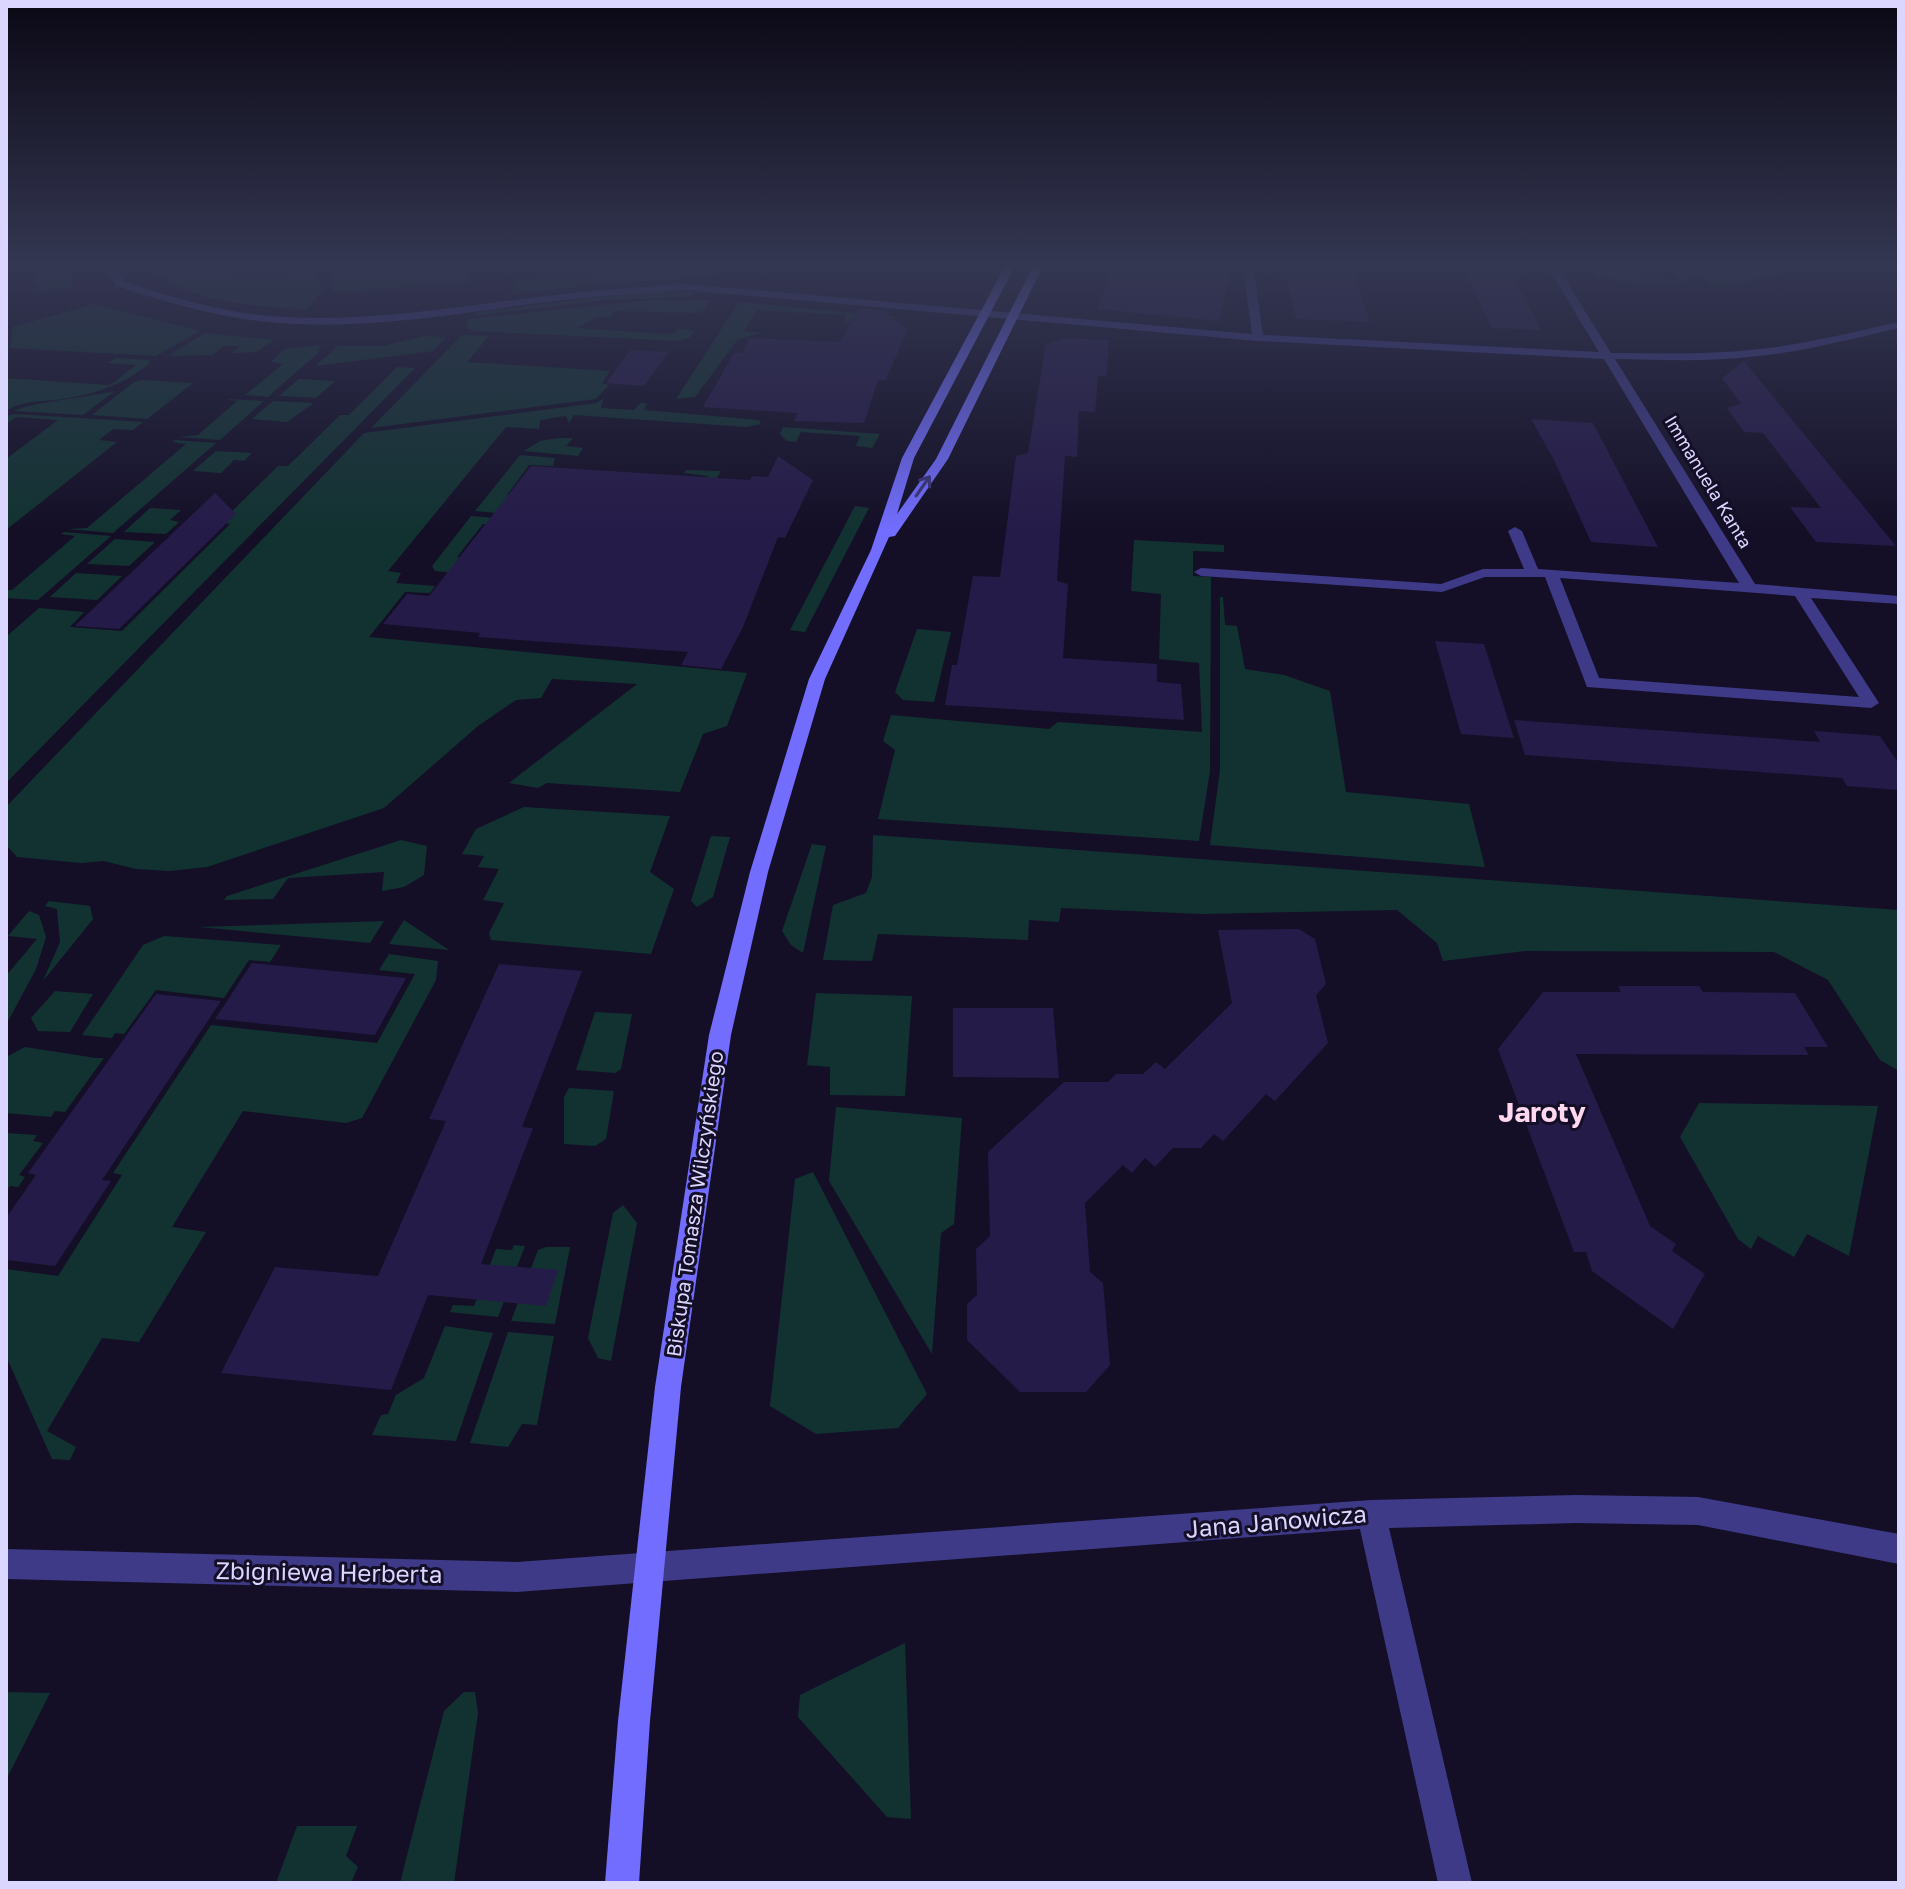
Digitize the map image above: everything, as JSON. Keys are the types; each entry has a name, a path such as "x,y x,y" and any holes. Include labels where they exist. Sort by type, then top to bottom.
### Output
{"street":[{"name":"Biskupa Tomasza Wilczyńskiego","path":"622,1883 634,1721 668,1387 720,1035 759,872 817,679 878,550 908,458 964,354"},
{"name":"Biskupa Tomasza Wilczyńskiego","path":"878,550 942,459 996,354"},
{"path":"1573,354 1688,357 1737,354"},
{"name":"Immanuela Kanta","path":"1609,356 1749,587"},
{"path":"1515,531 1533,573"},
{"path":"1201,572 1442,588 1483,573 1551,573 1899,600"},
{"path":"1551,573 1593,683 1871,703 1799,591"},
{"name":"Jana Janowicza","path":"651,1569 757,1558 1068,1539 1371,1514 1576,1509 1698,1511 1899,1549"},
{"path":"1371,1514 1455,1883"},
{"name":"Zbigniewa Herberta","path":"6,1564 517,1577 651,1569"}],"green space":[{"path":"171,354 213,354 212,355 168,356"},
{"path":"279,354 317,354 268,397 245,395 283,364 271,362"},
{"path":"329,354 408,354 315,366"},
{"path":"443,354 474,354 467,362 610,371 602,383 609,385 596,399 371,428"},
{"path":"705,354 727,354 695,397 676,399"},
{"path":"116,358 149,360 149,364 129,378 97,391 26,403 6,411 6,378 110,385 136,365 108,363"},
{"path":"397,367 415,368 6,783 6,637 39,608 84,612 70,627 122,631 230,524 221,522 278,466 288,466 340,415 349,415"},
{"path":"299,379 335,381 316,398 279,396"},
{"path":"134,382 193,383 147,419 92,415"},
{"path":"115,391 83,415 15,411 46,402"},
{"path":"604,398 601,408 634,410 640,403 647,403 644,410 759,420 761,424 746,427 574,415 569,423 566,416 540,420 539,429 506,427 388,571 401,573 396,583 435,586 430,593 405,592 369,637 747,673 727,726 703,734 680,792 547,783 538,788 509,783 637,684 552,679 541,698 516,700 478,726 384,808 207,867 169,871 136,869 104,861 81,863 17,857 6,845 6,807 364,433 597,403"},
{"path":"225,399 264,401 220,440 179,437 198,435 237,401"},
{"path":"273,401 314,403 287,422 252,419"},
{"path":"16,414 143,422 133,430 113,429 99,440 117,442 6,530 6,459 58,420 16,417 6,424 6,416"},
{"path":"783,427 880,434 872,448 856,446 860,436 801,432 796,442 787,441 780,434"},
{"path":"573,438 566,446 583,448 578,456 524,451 540,441"},
{"path":"172,442 216,443 113,533 67,529 87,528 186,444"},
{"path":"216,451 252,453 244,461 234,460 221,473 193,471"},
{"path":"520,455 555,458 553,466 529,465 507,495 691,506 708,476 684,473 686,470 721,471 686,531 475,511"},
{"path":"855,506 869,508 805,632 790,630"},
{"path":"150,508 181,510 170,520 179,522 166,534 124,532"},
{"path":"471,516 510,519 504,525 483,524 457,557 547,565 576,584 435,571 432,566"},
{"path":"61,534 111,536 38,600 6,598 6,590 12,590 75,536"},
{"path":"115,539 155,542 129,566 87,564"},
{"path":"1134,540 1224,545 1224,552 1193,551 1193,576 1211,577 1210,771 1199,841 878,819 895,750 883,741 891,715 1049,729 1058,722 1202,732 1199,663 1159,659 1161,594 1131,591"},
{"path":"76,573 122,576 97,600 50,597"},
{"path":"1220,597 1223,597 1225,625 1237,626 1245,669 1284,675 1330,691 1346,792 1469,804 1485,867 1210,845 1220,770"},
{"path":"917,629 951,632 934,702 903,700 895,692"},
{"path":"524,807 670,816 650,872 674,889 651,954 491,940 489,933 504,903 483,900 499,869 478,867 484,856 462,854 476,829"},
{"path":"873,835 1899,910 1899,1071 1880,1060 1828,980 1774,952 1525,951 1443,961 1437,943 1397,910 1202,914 1061,908 1059,922 1029,920 1028,940 878,934 872,961 823,960 833,905 866,893 872,877"},
{"path":"711,836 730,837 713,897 697,907 691,901"},
{"path":"401,840 427,846 424,875 404,887 382,891 384,872 288,878 273,899 224,900 227,896"},
{"path":"812,844 826,846 803,953 791,945 782,931"},
{"path":"49,901 90,906 93,919 43,981 60,942 57,909 45,906"},
{"path":"29,911 39,915 46,937 36,969 6,1025 6,976 37,939 8,936"},
{"path":"404,920 449,950 389,944"},
{"path":"384,921 370,943 199,927"},
{"path":"164,936 281,945 270,962 249,960 224,998 156,990 124,1034 115,1033 112,1038 82,1035 143,945"},
{"path":"389,954 438,961 436,980 362,1118 346,1123 243,1111 172,1227 206,1232 139,1342 102,1338 47,1431 76,1447 70,1460 52,1459 6,1356 6,1269 58,1276 122,1175 113,1173 211,1025 377,1043 415,974 379,970"},
{"path":"55,991 93,994 70,1032 38,1031 31,1018"},
{"path":"816,993 912,996 905,1096 830,1095 830,1067 807,1065"},
{"path":"595,1012 632,1014 621,1069 615,1073 576,1070"},
{"path":"25,1047 104,1058 65,1112 55,1111 51,1117 6,1113 6,1057"},
{"path":"569,1088 614,1091 606,1139 595,1146 564,1144 564,1097"},
{"path":"1699,1103 1878,1106 1849,1256 1807,1234 1794,1257 1758,1236 1751,1249 1738,1239 1680,1137"},
{"path":"836,1107 962,1118 954,1224 941,1233 932,1354 829,1181"},
{"path":"6,1133 37,1135 33,1141 43,1143 19,1175 25,1177 18,1187 10,1186 6,1191"},
{"path":"813,1172 927,1394 898,1428 816,1434 770,1406 795,1179"},
{"path":"623,1205 637,1223 611,1361 598,1358 588,1338 613,1213"},
{"path":"514,1245 525,1246 498,1317 450,1312 453,1305 474,1306 496,1249 512,1250"},
{"path":"570,1247 555,1324 511,1321 538,1250"},
{"path":"445,1326 493,1333 456,1441 372,1435 381,1415 388,1414 396,1395 424,1378"},
{"path":"508,1332 554,1336 537,1425 522,1424 508,1447 470,1443"},
{"path":"905,1643 911,1819 887,1817 798,1717 800,1695"},
{"path":"6,1692 50,1693 6,1780"},
{"path":"464,1692 475,1692 478,1713 454,1883 400,1883 444,1711"},
{"path":"297,1826 357,1826 346,1856 358,1867 351,1883 276,1883"}],"building":[{"path":"628,354 666,354 644,386 606,383"},
{"path":"733,354 897,354 886,380 878,380 864,423 794,421 797,413 703,407"},
{"path":"1044,354 1108,354 1106,377 1098,376 1095,412 1079,411 1077,457 1065,456 1057,581 1068,584 1063,658 1157,664 1157,682 1181,684 1184,720 945,705 952,665 957,665 973,576 1000,577 1016,456 1028,453"},
{"path":"1744,361 1896,546 1816,542 1790,507 1821,508 1763,433 1744,432 1727,408 1741,404 1722,378"},
{"path":"1531,419 1593,423 1658,547 1591,542 1553,458"},
{"path":"778,456 813,480 785,538 778,537 743,627 721,669 681,665 688,652 478,637 480,633 383,624 407,594 429,596 531,466 750,480 752,476 768,477"},
{"path":"215,493 236,514 119,629 75,626"},
{"path":"1435,641 1484,644 1514,738 1461,734"},
{"path":"1514,720 1820,742 1814,731 1880,736 1899,764 1899,790 1847,786 1842,778 1525,755"},
{"path":"1299,929 1315,939 1326,984 1316,995 1328,1043 1275,1101 1266,1094 1223,1141 1214,1134 1201,1148 1173,1148 1155,1167 1145,1158 1132,1173 1123,1165 1085,1203 1090,1272 1103,1283 1110,1365 1086,1392 1020,1392 967,1340 967,1304 977,1295 976,1249 990,1236 988,1152 1064,1082 1108,1082 1116,1074 1143,1074 1156,1062 1165,1069 1232,1003 1218,930"},
{"path":"252,963 406,978 375,1035 215,1019"},
{"path":"499,964 582,971 522,1127 533,1128 481,1264 558,1270 546,1306 428,1295 391,1390 221,1373 275,1267 378,1276 446,1121 429,1119"},
{"path":"1618,986 1699,986 1703,992 1795,993 1828,1047 1804,1047 1809,1055 1576,1054 1650,1226 1676,1244 1672,1251 1705,1274 1673,1329 1592,1271 1586,1252 1574,1252 1498,1049 1543,992 1621,992"},
{"path":"156,994 221,1001 102,1180 111,1181 55,1266 6,1260 6,1218 36,1175 28,1173"},
{"path":"953,1008 1053,1008 1059,1078 953,1077"}],"district":[{"name":"Jaroty","path":"1542,1112"}]}
